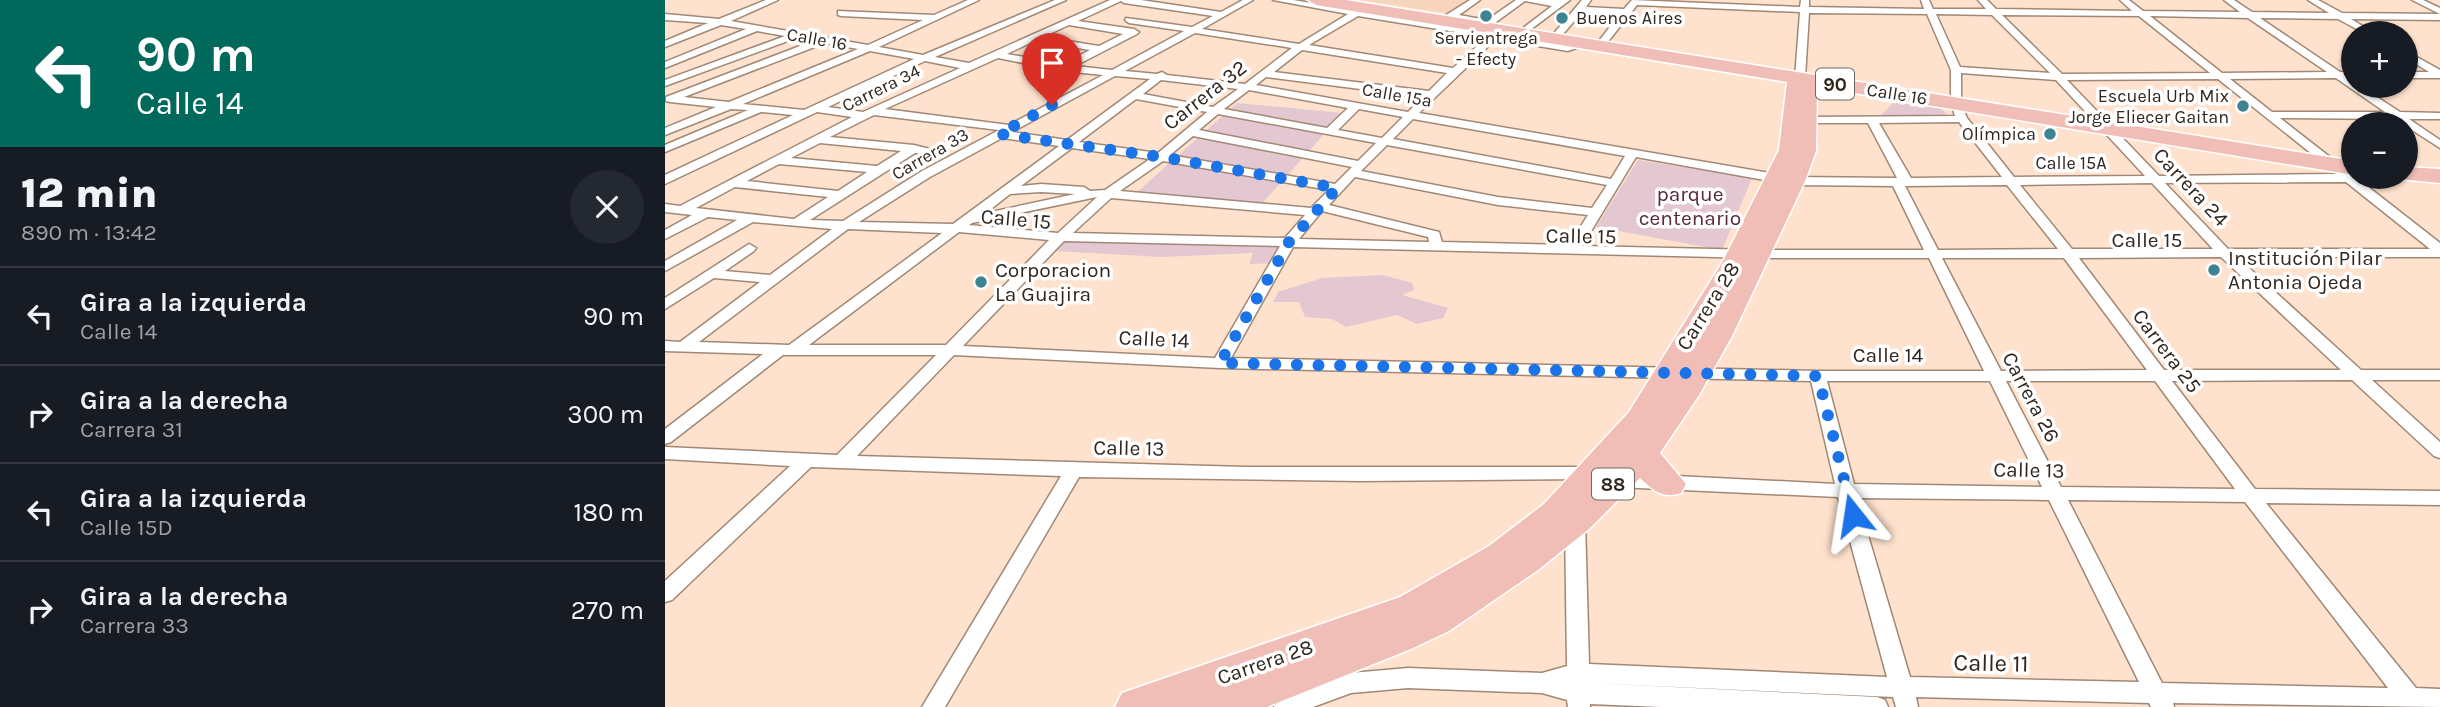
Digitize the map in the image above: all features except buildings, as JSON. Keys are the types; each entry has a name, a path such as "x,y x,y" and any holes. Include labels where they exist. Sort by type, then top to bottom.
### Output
{"highway":[{"name":"Calle 16","path":"1316,0 1360,10 1448,18 1491,29 1524,31 1800,78 1959,111 2106,127 2332,165 2341,169"},
{"name":"Carrera 28","path":"1214,707 1285,688 1424,625 1521,564 1575,521 1642,418 1682,372 1747,258 1785,179 1805,151 1807,86 1800,78 1795,84 1785,179"},
{"path":"2418,175 2440,176"},
{"name":"Carrera 28","path":"1137,707 1285,688 1501,556 1605,477 1643,453 1665,424 1682,372"},
{"path":"1643,453 1651,470 1669,484"}],"street":[{"path":"665,44 774,0"},
{"path":"665,132 869,48 975,0"},
{"path":"665,180 924,58 1062,0"},
{"name":"Carrera 34","path":"665,219 867,113 1117,0"},
{"path":"1124,0 1219,14"},
{"path":"1109,29 1171,0"},
{"name":"Carrera 33","path":"683,347 844,226 926,174 1249,0"},
{"path":"1277,0 1491,29 1568,48 1592,44 1636,1 1928,6 1994,12 2440,17"},
{"path":"1448,18 1476,0"},
{"path":"1220,363 1287,246 1316,209 1455,71 1491,29 1522,0"},
{"path":"1529,0 1563,2"},
{"path":"1555,38 1587,0"},
{"name":"Carrera 24","path":"1982,0 2059,77 2228,257 2440,452"},
{"path":"2124,0 2332,165"},
{"path":"2228,0 2341,71"},
{"path":"2236,0 2255,15"},
{"path":"2312,0 2349,21"},
{"path":"2416,0 2440,11"},
{"path":"1524,31 1563,2"},
{"path":"1800,78 1805,5"},
{"path":"726,6 754,9"},
{"path":"1806,120 1872,120 1959,111 1956,69 1928,6"},
{"name":"Carrera 32","path":"841,462 1104,193 1161,157 1215,111 1300,47 1360,10"},
{"path":"1550,12 1627,12"},
{"path":"841,13 933,18"},
{"path":"1027,15 1040,18"},
{"name":"Calle 16","path":"665,17 723,22 968,66"},
{"path":"1053,20 1132,33"},
{"path":"1129,20 1455,71"},
{"path":"1062,68 1151,23"},
{"path":"665,65 756,28"},
{"path":"665,83 795,35"},
{"path":"1031,38 1100,49"},
{"path":"668,98 824,40"},
{"name":"Calle 15a","path":"995,54 1062,68 1162,75 1247,87 1785,179"},
{"path":"2418,61 2440,74"},
{"path":"1956,69 2059,77 2341,76"},
{"path":"1266,74 1431,95"},
{"path":"2418,75 2440,74"},
{"path":"665,438 1162,75"},
{"path":"1134,96 1614,183"},
{"path":"668,98 758,110 867,113 1005,131 1337,188"},
{"path":"2378,98 2397,112"},
{"path":"2379,98 2397,112"},
{"path":"1329,131 1356,106"},
{"path":"665,149 758,110"},
{"name":"Carrera 25","path":"1959,111 2250,496 2414,703"},
{"path":"2418,115 2440,114"},
{"path":"2269,115 2341,116"},
{"path":"665,119 689,121"},
{"name":"Carrera 26","path":"1872,120 1902,182 1933,257 2056,493 2159,700"},
{"path":"2418,125 2440,137"},
{"path":"2418,128 2440,145"},
{"path":"1192,132 1498,201 1596,212"},
{"path":"817,139 933,151"},
{"path":"796,223 914,148"},
{"path":"1573,249 1633,153"},
{"path":"775,160 879,170"},
{"name":"Calle 15A","path":"1785,179 1902,182 2156,180 2341,173"},
{"path":"732,183 840,195"},
{"path":"1006,191 1041,188 1316,209 1434,235 1436,246"},
{"path":"2369,189 2440,252"},
{"path":"957,227 1104,193"},
{"name":"Calle 15","path":"665,208 796,223 932,229 957,227 1057,240 1747,258 2228,257 2440,252"},
{"path":"665,235 705,214"},
{"path":"665,267 750,218"},
{"name":"Calle 15","path":"1287,246 1573,249 1747,258"},
{"path":"665,305 750,248"},
{"name":"Calle 15","path":"2228,257 2440,262"},
{"path":"712,274 771,279"},
{"name":"Calle 14","path":"665,346 786,350 949,350 1220,363 1818,376 2440,374"},
{"path":"1818,376 1846,491 1904,697"},
{"name":"Calle 13","path":"665,453 1074,470 1605,477 1669,484 1846,491 2440,498"},
{"path":"665,594 807,460"},
{"path":"933,707 1074,470"},
{"path":"1575,521 1579,691"},
{"name":"Calle 11","path":"1285,688 1408,678 1542,683 1579,691 1877,707"},
{"name":"Calle 11","path":"1579,691 2414,703 2440,699"}],"shaded area":[{"path":"1359,0 1473,0 1453,14"}],"green space":[{"path":"1894,102 1941,108 1947,115 1878,118"},
{"path":"1237,103 1343,113 1259,207 1136,193"},
{"name":"parque centenario","path":"1638,160 1752,178 1722,250 1596,227"},
{"path":"1054,240 1284,245 1281,263 1249,264 1253,253 1162,257 1036,250"},
{"path":"1383,275 1412,283 1414,290 1402,295 1448,308 1443,318 1417,324 1397,315 1346,327 1332,319 1305,317 1299,302 1273,302 1278,292 1322,278"}],"place":[{"name":"Servientrega - Efecty","path":"1486,16"},
{"name":"Buenos Aires","path":"1562,18"},
{"name":"Escuela Urb Mix Jorge Eliecer Gaitan","path":"2243,106"},
{"name":"Olímpica","path":"2050,134"},
{"name":"Institución Pilar Antonia Ojeda","path":"2214,270"},
{"name":"Corporacion La Guajira","path":"981,282"}],"route":[{"path":"1052,105 999,134 1161,157 1337,188 1289,242 1220,363 1818,376 1853,515"}]}
